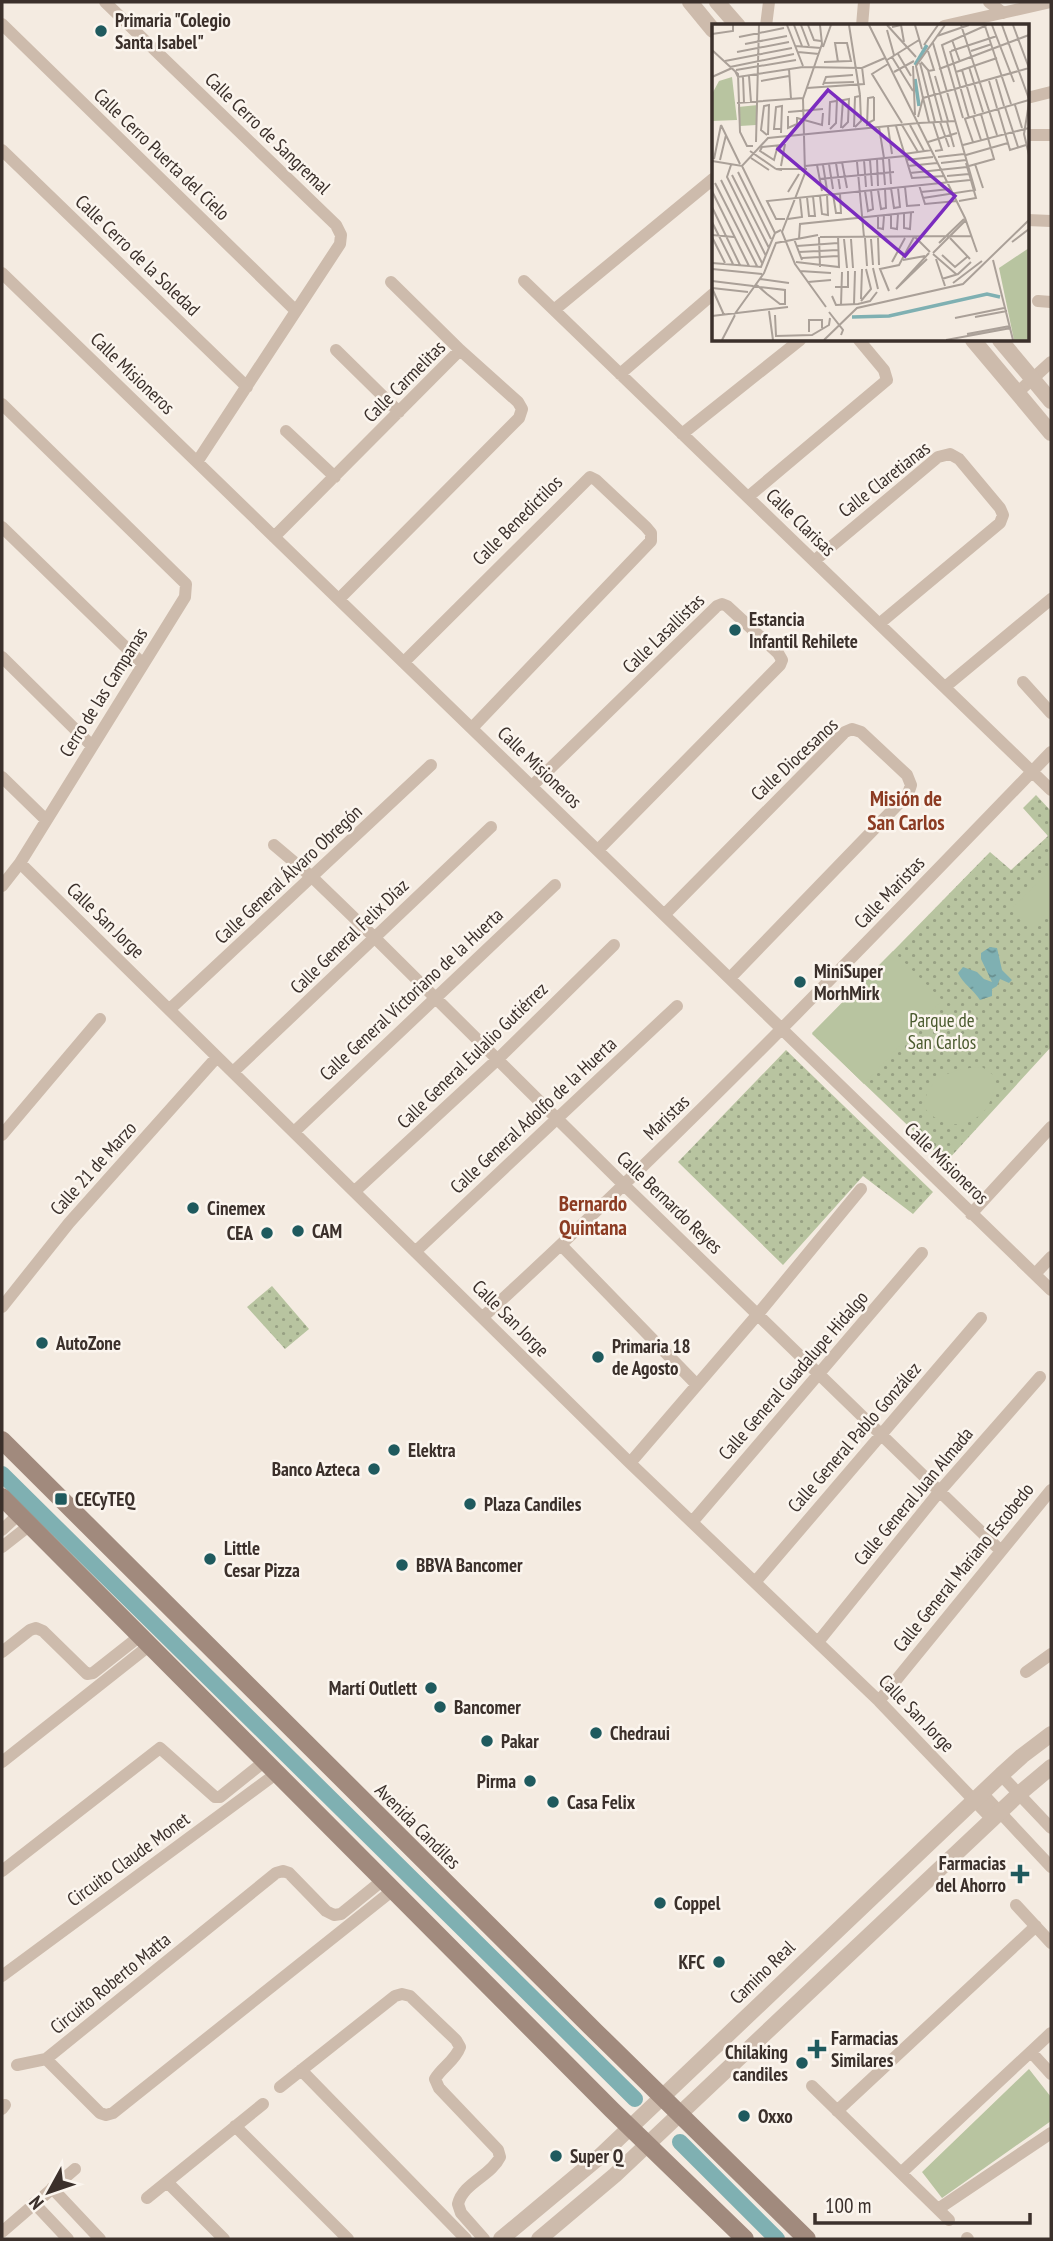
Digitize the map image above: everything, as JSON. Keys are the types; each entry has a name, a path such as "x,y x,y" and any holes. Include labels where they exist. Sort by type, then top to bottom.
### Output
{"main road":[{"name":"Avenida Candiles","path":"2,1440 807,2239"},
{"path":"2,1497 745,2239"}],"street":[{"name":"Calle Cerro de Sangremal","path":"105,2 336,225 341,235 340,244 296,312"},
{"path":"690,2 712,29"},
{"path":"718,2 736,24"},
{"path":"766,24 769,2"},
{"path":"862,24 864,2"},
{"path":"989,2 1003,13"},
{"path":"953,24 1051,2"},
{"name":"Calle Cerro Puerta del Cielo","path":"2,23 296,312"},
{"path":"1028,98 1051,92"},
{"path":"1028,135 1051,135"},
{"name":"Calle Cerro de la Soledad","path":"2,150 247,387"},
{"path":"554,310 712,180"},
{"path":"1028,220 1051,221"},
{"name":"Calle Misioneros","path":"2,273 1051,1290"},
{"name":"Calle Clarisas","path":"524,281 1051,790"},
{"path":"391,282 460,350"},
{"path":"620,374 712,296"},
{"path":"1038,301 1051,302"},
{"path":"197,462 296,312"},
{"path":"682,434 799,341"},
{"path":"748,497 887,380 884,370 860,341"},
{"path":"974,341 1051,433"},
{"path":"1001,341 1051,401"},
{"path":"336,350 399,412"},
{"name":"Calle Carmelitas","path":"274,537 460,350 518,402 523,410 519,418 339,599"},
{"path":"1017,393 1051,362"},
{"name":"Cerro de las Campanas","path":"2,404 186,583 185,597 20,863 2,886"},
{"path":"286,431 335,477"},
{"name":"Calle Claretianas","path":"814,561 938,457 950,454 960,458 1000,508 1003,515 1000,523 879,624"},
{"name":"Calle Benedictilos","path":"404,662 590,477 646,527 651,533 651,541 472,728"},
{"path":"2,527 144,664"},
{"path":"944,687 1051,599"},
{"name":"Calle Lasallistas","path":"532,786 717,606 727,606 778,653 782,660 780,666 598,849"},
{"path":"2,657 92,746"},
{"path":"1024,682 1051,713"},
{"name":"Calle Diocesanos","path":"665,914 845,732 852,729 861,732 907,775 911,785 908,794 730,978"},
{"name":"Calle Maristas","path":"783,1029 1051,752"},
{"name":"Calle General Álvaro Obregón","path":"170,1010 431,765"},
{"path":"2,777 45,819"},
{"name":"Calle General Felix Díaz","path":"233,1072 491,827"},
{"name":"Calle Bernardo Reyes","path":"275,845 375,938 624,1185 1001,1551"},
{"name":"Calle San Jorge","path":"20,863 630,1463 756,1581 1051,1867"},
{"name":"Calle General Victoriano de la Huerta","path":"294,1132 555,885"},
{"name":"Calle General Eulalio Gutiérrez","path":"355,1191 498,1059 614,945"},
{"name":"Calle General Adolfo de la Huerta","path":"416,1251 677,1006"},
{"path":"2,1135 100,1018"},
{"name":"Maristas","path":"483,1317 624,1185 783,1029"},
{"name":"Calle 21 de Marzo","path":"2,1307 69,1223 218,1057"},
{"path":"971,1214 1051,1128"},
{"path":"630,1463 861,1189"},
{"path":"561,1245 697,1385"},
{"name":"Calle General Guadalupe Hidalgo","path":"693,1521 922,1253"},
{"path":"1035,1274 1051,1257"},
{"name":"Calle General Pablo González","path":"756,1581 981,1318"},
{"name":"Calle General Juan Almada","path":"818,1642 939,1492 1040,1377"},
{"name":"Calle General Mariano Escobedo","path":"878,1701 1051,1490"},
{"path":"2,1530 24,1520"},
{"path":"2,1547 24,1520"},
{"path":"2,1652 36,1628 43,1631 87,1674 145,1641"},
{"path":"2,1762 145,1641"},
{"path":"1027,1672 1051,1654"},
{"name":"Camino Real","path":"501,2239 568,2185 1001,1775 1051,1734"},
{"path":"2,1871 160,1748 215,1797 220,1797 271,1767"},
{"name":"Circuito Claude Monet","path":"2,1976 271,1767"},
{"path":"539,2239 575,2211 1051,1767"},
{"path":"1001,1775 1051,1828"},
{"name":"Circuito Roberto Matta","path":"276,1873 289,1873 326,1911 334,1915 341,1914 388,1885 113,2113 100,2113 46,2059 276,1873"},
{"path":"1016,1905 1051,1943"},
{"path":"837,2111 1036,1926"},
{"path":"280,2087 396,1996 410,1996 460,2047 457,2056 435,2079 439,2088 498,2150 500,2157 496,2165 462,2194 458,2204 461,2213 484,2239"},
{"path":"901,2173 1051,2034"},
{"path":"1031,2052 1051,2074"},
{"path":"18,2065 46,2059"},
{"path":"302,2070 466,2239"},
{"path":"812,2086 949,2220"},
{"path":"147,2198 263,2104"},
{"path":"235,2126 348,2239"},
{"path":"938,2209 1051,2133"},
{"path":"2,2232 75,2169"},
{"path":"167,2182 225,2239"},
{"path":"52,2188 100,2239"},
{"path":"34,2203 68,2239"}],"green space":[{"name":"Parque de San Carlos","path":"1036,795 1051,811 1051,1047 946,1162 812,1034 990,852 1011,870 1048,836 1023,808"},
{"path":"1051,870 1051,907 1030,928 1011,909"},
{"path":"893,951 942,1000 864,1084 812,1033"},
{"path":"786,1050 933,1192 913,1214 863,1176 783,1265 678,1162"},
{"path":"982,1067 992,1074 996,1083 988,1106 979,1116 962,1124 945,1123 924,1107 926,1096 936,1081 952,1072"},
{"path":"272,1286 309,1329 285,1349 247,1307"},
{"path":"1029,2069 1051,2097 1051,2121 942,2198 922,2172"}],"water":[{"path":"990,947 997,948 1002,970 1012,980 1009,983 1000,979 992,989 992,996 980,1000 958,973 963,967 992,982 981,959 981,953"}],"waterway":[{"path":"2,1474 635,2099"},
{"path":"680,2142 777,2239"}],"place":[{"name":"Primaria \"Colegio Santa Isabel\"","path":"101,31"},
{"name":"Estancia Infantil Rehilete","path":"735,630"},
{"name":"MiniSuper MorhMirk","path":"800,982"},
{"name":"Cinemex","path":"193,1208"},
{"name":"CAM","path":"298,1231"},
{"name":"CEA","path":"267,1233"},
{"name":"AutoZone","path":"42,1343"},
{"name":"Primaria 18 de Agosto","path":"598,1357"},
{"name":"Elektra","path":"394,1450"},
{"name":"Banco Azteca","path":"374,1469"},
{"name":"CECyTEQ","path":"61,1499"},
{"name":"Plaza Candiles","path":"470,1504"},
{"name":"Little Cesar Pizza","path":"210,1559"},
{"name":"BBVA Bancomer","path":"402,1565"},
{"name":"Martí Outlett","path":"431,1688"},
{"name":"Bancomer","path":"440,1707"},
{"name":"Chedraui","path":"596,1733"},
{"name":"Pakar","path":"487,1741"},
{"name":"Pirma","path":"530,1781"},
{"name":"Casa Felix","path":"553,1802"},
{"name":"Farmacias del Ahorro","path":"1020,1874"},
{"name":"Coppel","path":"660,1903"},
{"name":"KFC","path":"719,1962"},
{"name":"Farmacias Similares","path":"817,2049"},
{"name":"Chilaking candiles","path":"802,2063"},
{"name":"Oxxo","path":"744,2116"},
{"name":"Super Q","path":"556,2156"}],"district":[{"name":"Misión de San Carlos","path":"906,810"},
{"name":"Bernardo Quintana","path":"593,1215"}]}
